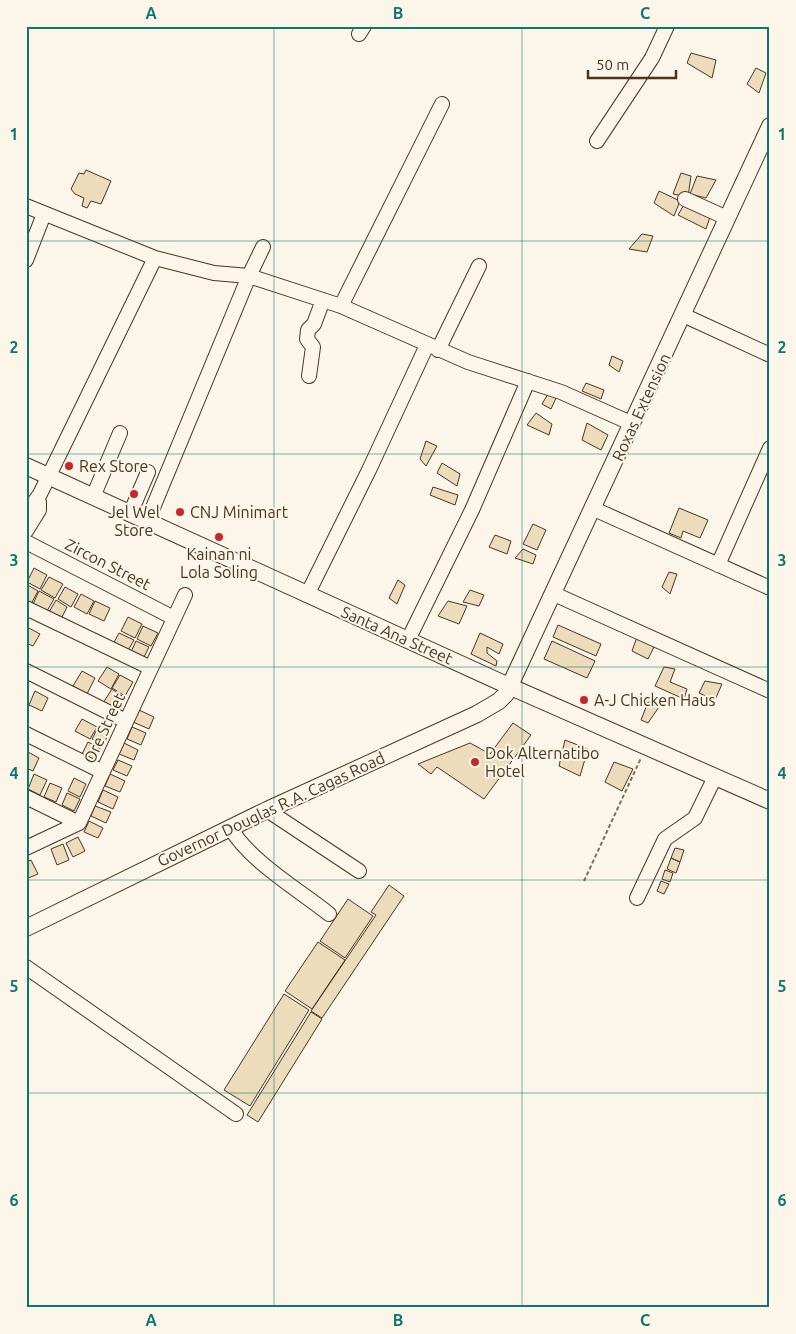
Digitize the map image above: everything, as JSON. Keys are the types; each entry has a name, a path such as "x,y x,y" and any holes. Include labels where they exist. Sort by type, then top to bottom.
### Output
{"main road":[{"name":"Roxas Extension","path":"511,687 770,126"},
{"name":"Santa Ana Street","path":"26,466 511,687 715,777 768,797"},
{"name":"Governor Douglas R.A. Cagas Road","path":"26,928 230,827 477,714 499,701 511,687"}],"street":[{"path":"597,142 652,58 667,26"},
{"path":"341,306 442,104"},
{"path":"685,199 728,218"},
{"path":"26,206 155,258 214,273 249,276 341,306 432,348 468,362 561,392 633,424"},
{"path":"26,260 44,214"},
{"path":"147,522 249,276 263,247"},
{"path":"26,514 40,494 155,258"},
{"path":"307,595 432,348 479,266"},
{"path":"309,376 313,347 307,338 323,300"},
{"path":"683,315 770,355"},
{"path":"408,640 472,510 528,381"},
{"path":"93,497 120,433"},
{"path":"718,565 770,448"},
{"path":"130,514 148,472"},
{"path":"26,532 38,510 40,494"},
{"path":"594,508 770,588"},
{"name":"Zircon Street","path":"26,542 174,618"},
{"path":"554,594 770,691"},
{"name":"Ore Street","path":"79,823 185,595"},
{"path":"26,608 151,668"},
{"path":"26,671 126,722"},
{"path":"26,734 103,772"},
{"path":"637,898 665,839 695,818 715,777"},
{"path":"26,797 79,823"},
{"path":"267,810 359,871"},
{"path":"26,848 79,823"},
{"path":"230,827 236,838 253,856 329,914"},
{"path":"26,967 236,1114"}],"path":[{"path":"584,881 646,746"}],"building":[{"path":"691,53 716,60 712,78 687,63"},
{"path":"756,68 766,73 759,93 747,84"},
{"path":"86,170 111,181 101,204 91,201 87,208 82,206 84,198 75,194 71,189 79,173 84,174"},
{"path":"681,173 691,176 688,197 673,194"},
{"path":"697,176 716,180 706,198 690,194"},
{"path":"659,191 680,201 674,216 654,203"},
{"path":"685,203 711,214 706,229 678,215"},
{"path":"642,234 653,236 647,252 629,249"},
{"path":"612,356 623,361 619,372 609,365"},
{"path":"586,383 604,390 601,399 582,391"},
{"path":"548,394 556,398 551,409 542,404"},
{"path":"536,413 552,424 549,435 527,425"},
{"path":"587,423 608,435 601,450 582,440"},
{"path":"426,441 437,446 426,466 420,459"},
{"path":"442,463 460,474 457,486 437,473"},
{"path":"433,487 458,495 455,505 430,495"},
{"path":"679,508 708,520 700,538 683,531 681,538 669,533"},
{"path":"533,524 546,530 537,550 523,544"},
{"path":"495,535 511,541 507,554 489,547"},
{"path":"523,549 536,555 533,564 515,558"},
{"path":"34,568 47,575 40,589 27,582"},
{"path":"669,572 677,574 670,594 662,587"},
{"path":"49,577 63,584 55,598 41,590"},
{"path":"398,580 405,585 397,604 389,598"},
{"path":"26,584 38,591 31,604 26,601"},
{"path":"65,587 78,594 71,607 58,599"},
{"path":"470,590 484,595 479,606 463,602"},
{"path":"39,591 54,599 47,611 33,604"},
{"path":"81,594 94,601 87,614 74,607"},
{"path":"56,600 67,607 61,619 49,612"},
{"path":"95,601 110,608 104,621 89,614"},
{"path":"448,601 467,606 459,624 438,616"},
{"path":"128,617 142,624 135,638 121,631"},
{"path":"558,625 601,644 596,656 553,637"},
{"path":"143,626 158,633 151,646 137,639"},
{"path":"27,627 40,634 33,646 26,643"},
{"path":"119,633 134,640 126,654 112,646"},
{"path":"480,633 503,644 499,654 487,647 487,653 497,661 496,666 471,654"},
{"path":"637,637 656,643 648,659 632,651"},
{"path":"136,641 149,647 142,661 130,654"},
{"path":"552,641 595,661 587,678 544,659"},
{"path":"107,667 119,674 111,689 98,681"},
{"path":"664,667 675,669 670,682 687,689 684,699 655,686"},
{"path":"82,671 95,678 87,694 73,686"},
{"path":"120,675 133,682 125,696 112,688"},
{"path":"705,681 722,684 715,700 699,693"},
{"path":"112,689 125,698 117,712 103,703"},
{"path":"35,691 48,698 42,711 29,705"},
{"path":"648,702 661,704 648,723 641,720"},
{"path":"139,710 154,717 149,729 133,722"},
{"path":"82,719 97,727 90,739 75,731"},
{"path":"513,723 531,735 484,799 437,767 431,774 418,764 470,743 490,754"},
{"path":"98,727 109,733 103,745 92,739"},
{"path":"132,727 146,733 141,745 127,739"},
{"path":"565,740 588,749 580,776 559,766"},
{"path":"88,742 100,748 94,760 82,754"},
{"path":"124,743 138,750 134,760 119,754"},
{"path":"28,752 39,758 33,771 26,768"},
{"path":"118,760 132,766 127,776 113,770"},
{"path":"614,762 633,769 622,791 605,782"},
{"path":"34,774 47,780 40,795 28,789"},
{"path":"110,774 125,781 120,792 105,786"},
{"path":"74,778 86,784 80,797 68,791"},
{"path":"50,783 62,788 56,802 44,797"},
{"path":"103,790 118,797 113,809 98,802"},
{"path":"67,793 80,799 74,811 62,805"},
{"path":"95,806 111,812 106,823 91,816"},
{"path":"89,821 103,828 98,838 84,832"},
{"path":"78,837 85,851 73,857 66,843"},
{"path":"63,844 69,860 57,865 51,849"},
{"path":"675,848 684,850 680,862 671,858"},
{"path":"671,858 680,862 676,873 667,869"},
{"path":"31,860 38,874 26,879 26,862"},
{"path":"665,870 673,873 670,882 662,879"},
{"path":"661,881 669,884 664,894 657,891"},
{"path":"389,885 404,896 322,1018 311,1011 376,915 371,912"},
{"path":"348,899 373,916 345,958 320,941"},
{"path":"318,942 345,960 312,1009 285,991"},
{"path":"284,994 309,1010 250,1106 224,1090"},
{"path":"311,1012 322,1019 258,1122 247,1115"}],"place":[{"name":"Rex Store","path":"69,466"},
{"name":"Jel Wel Store","path":"134,494"},
{"name":"CNJ Minimart","path":"180,512"},
{"name":"Kainan ni Lola Soling","path":"219,537"},
{"name":"A-J Chicken Haus","path":"584,700"},
{"name":"Dok Alternatibo Hotel","path":"475,762"}]}
